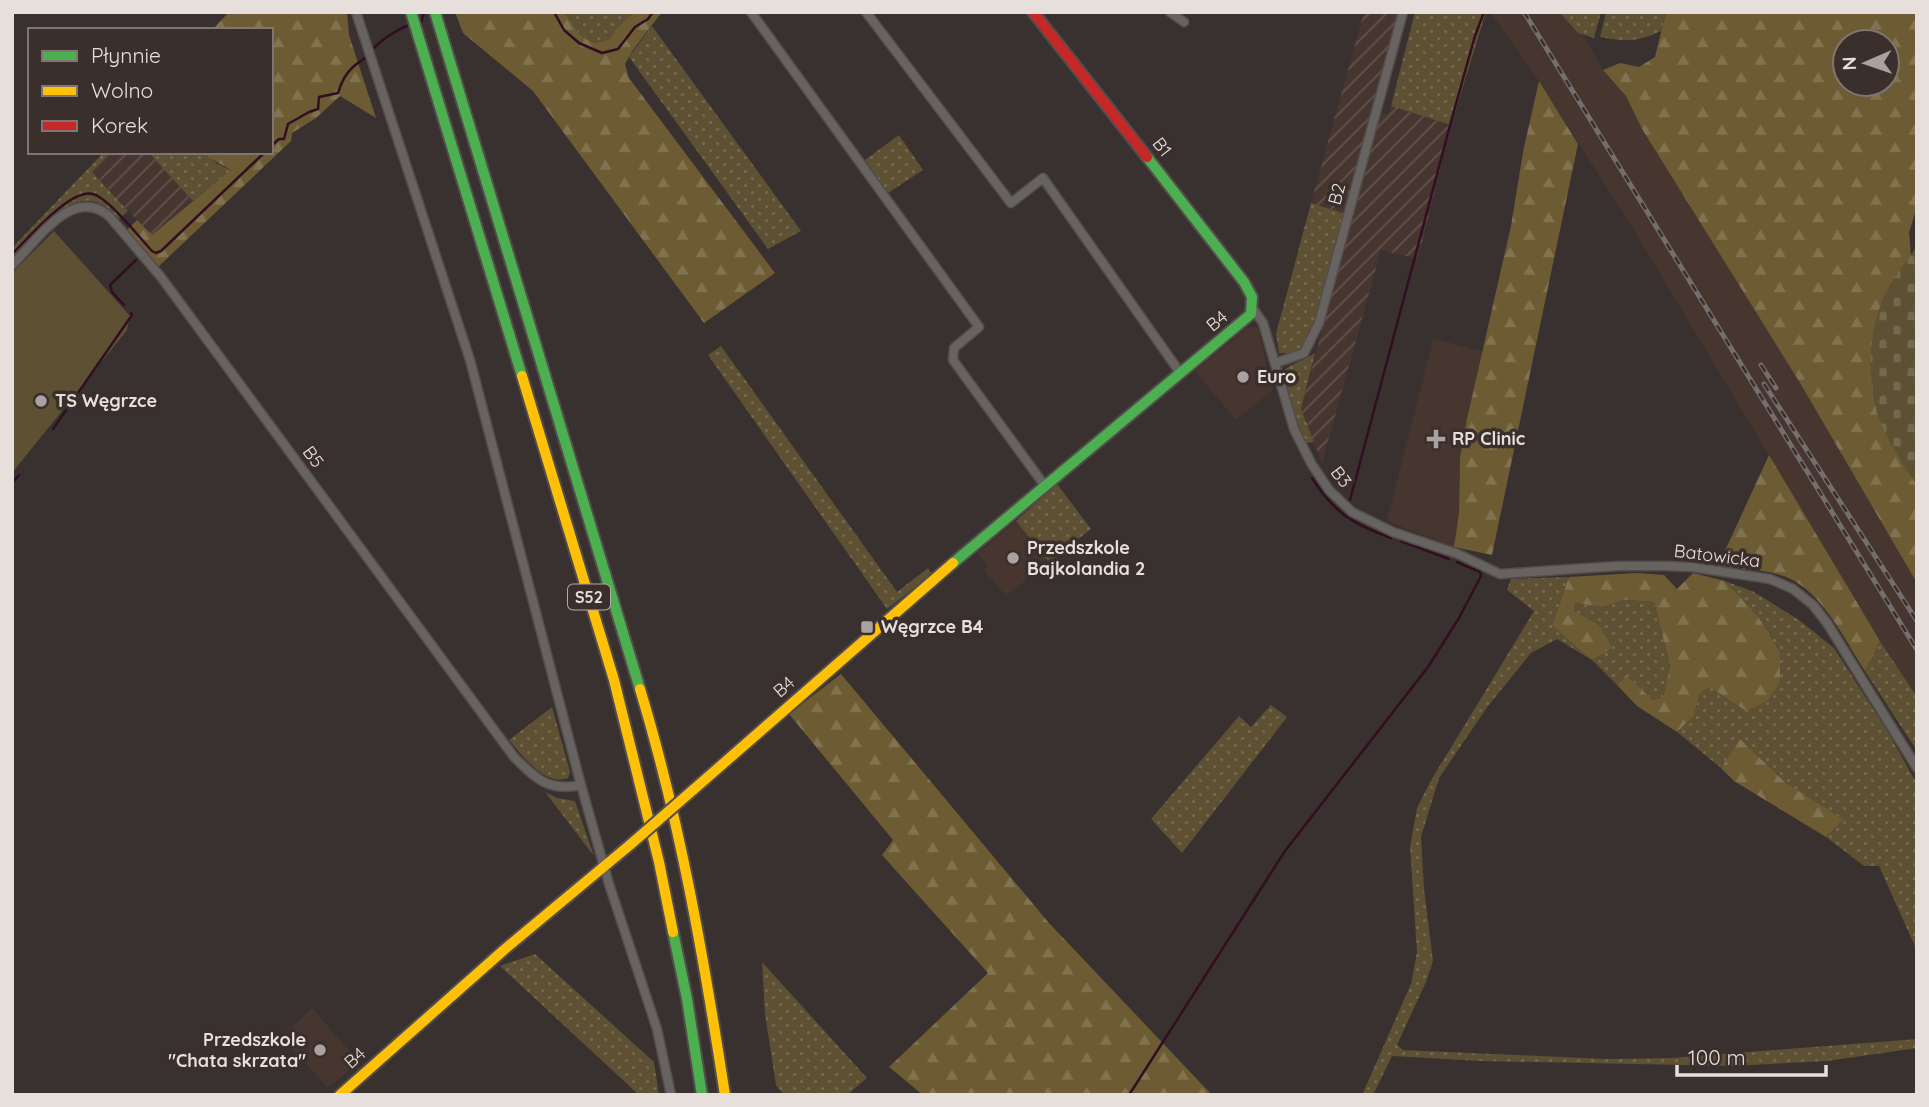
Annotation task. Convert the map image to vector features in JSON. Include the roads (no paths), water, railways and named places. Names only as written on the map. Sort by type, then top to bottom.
[{"type":"main road","name":"S52","points":[[411,12],[581,568],[635,758],[672,921],[702,1095]]},
{"type":"main road","name":"S52","points":[[435,12],[651,725],[688,885],[725,1095]]},
{"type":"main road","name":"B1","points":[[1035,13],[1237,271],[1252,296],[1253,309]]},
{"type":"main road","name":"B4","points":[[340,1095],[865,638],[1246,319],[1253,309]]},
{"type":"street","points":[[356,12],[470,360],[581,785],[657,1029],[671,1095]]},
{"type":"street","points":[[751,12],[979,327],[956,345],[953,360],[1045,486]]},
{"type":"street","points":[[866,12],[1011,203],[1044,178],[1181,374]]},
{"type":"street","points":[[1170,12],[1184,22]]},
{"type":"street","name":"B2","points":[[1276,363],[1304,353],[1319,323],[1403,12]]},
{"type":"street","name":"B5","points":[[12,265],[71,209],[89,206],[98,208],[109,216],[169,288],[514,757],[552,787],[569,788],[581,785]]},
{"type":"street","name":"B3","points":[[1253,309],[1264,323],[1294,429],[1311,463],[1338,501],[1352,512],[1393,532],[1458,554],[1500,574]]},
{"type":"street","name":"Batowicka","points":[[1500,574],[1618,566],[1692,566],[1770,579],[1793,589],[1813,605],[1826,622],[1917,768]]},
{"type":"waterway","points":[[421,23],[424,12]]},
{"type":"waterway","points":[[554,12],[564,30],[579,43],[602,53],[618,49],[635,27],[648,19],[653,12]]},
{"type":"waterway","points":[[1350,500],[1452,118],[1484,12]]},
{"type":"waterway","points":[[372,50],[409,25]]},
{"type":"waterway","points":[[273,144],[279,139],[284,139],[288,124],[318,109],[319,97],[338,93],[348,73],[368,55]]},
{"type":"waterway","points":[[12,254],[61,206],[84,194],[99,197],[115,210],[156,253],[263,154]]},
{"type":"waterway","points":[[124,305],[112,292],[110,285],[136,260]]},
{"type":"waterway","points":[[53,429],[131,313]]},
{"type":"waterway","points":[[12,483],[19,475]]},
{"type":"waterway","points":[[1312,478],[1328,500],[1346,516],[1391,538]]},
{"type":"waterway","points":[[1401,541],[1449,559]]},
{"type":"waterway","points":[[1129,1095],[1285,851],[1428,667],[1459,618],[1481,576],[1480,572],[1457,562]]},
{"type":"railway","points":[[1524,12],[1917,650]]},
{"type":"railway","points":[[1761,365],[1776,388]]},
{"type":"railway","points":[[1764,384],[1917,621]]},
{"type":"place","name":"Euro","points":[[1243,377]]},
{"type":"place","name":"TS Węgrzce","points":[[41,401]]},
{"type":"place","name":"RP Clinic","points":[[1436,439]]},
{"type":"place","name":"Przedszkole Bajkolandia 2","points":[[1013,558]]},
{"type":"place","name":"Węgrzce B4","points":[[867,627]]},
{"type":"place","name":"Przedszkole \"Chata skrzata\"","points":[[320,1050]]}]
